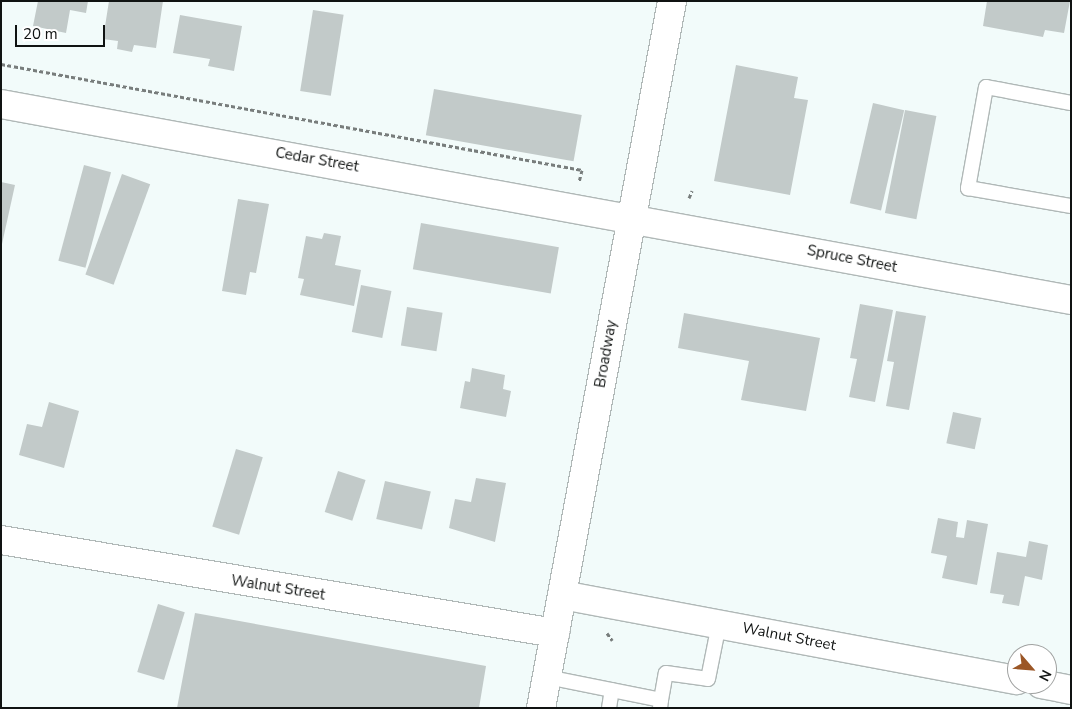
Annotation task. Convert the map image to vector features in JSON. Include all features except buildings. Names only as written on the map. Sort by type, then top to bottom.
[{"type":"street","name":"Broadway","points":[[541,708],[672,1]]},
{"type":"street","name":"Cedar Street","points":[[1,104],[633,218]]},
{"type":"street","name":"Spruce Street","points":[[633,218],[1071,300]]},
{"type":"street","name":"Walnut Street","points":[[1,540],[555,632]]},
{"type":"street","name":"Walnut Street","points":[[562,595],[1007,678]]},
{"type":"street","points":[[1057,687],[1071,690]]},
{"type":"lane","points":[[1071,103],[986,87],[968,188],[1071,206]]},
{"type":"lane","points":[[547,677],[612,690],[660,704],[666,673],[708,679],[719,624]]},
{"type":"lane","points":[[609,708],[612,690]]},
{"type":"path","points":[[1,64],[582,170],[578,185]]},
{"type":"path","points":[[689,198],[692,191]]},
{"type":"path","points":[[606,632],[612,640]]}]
